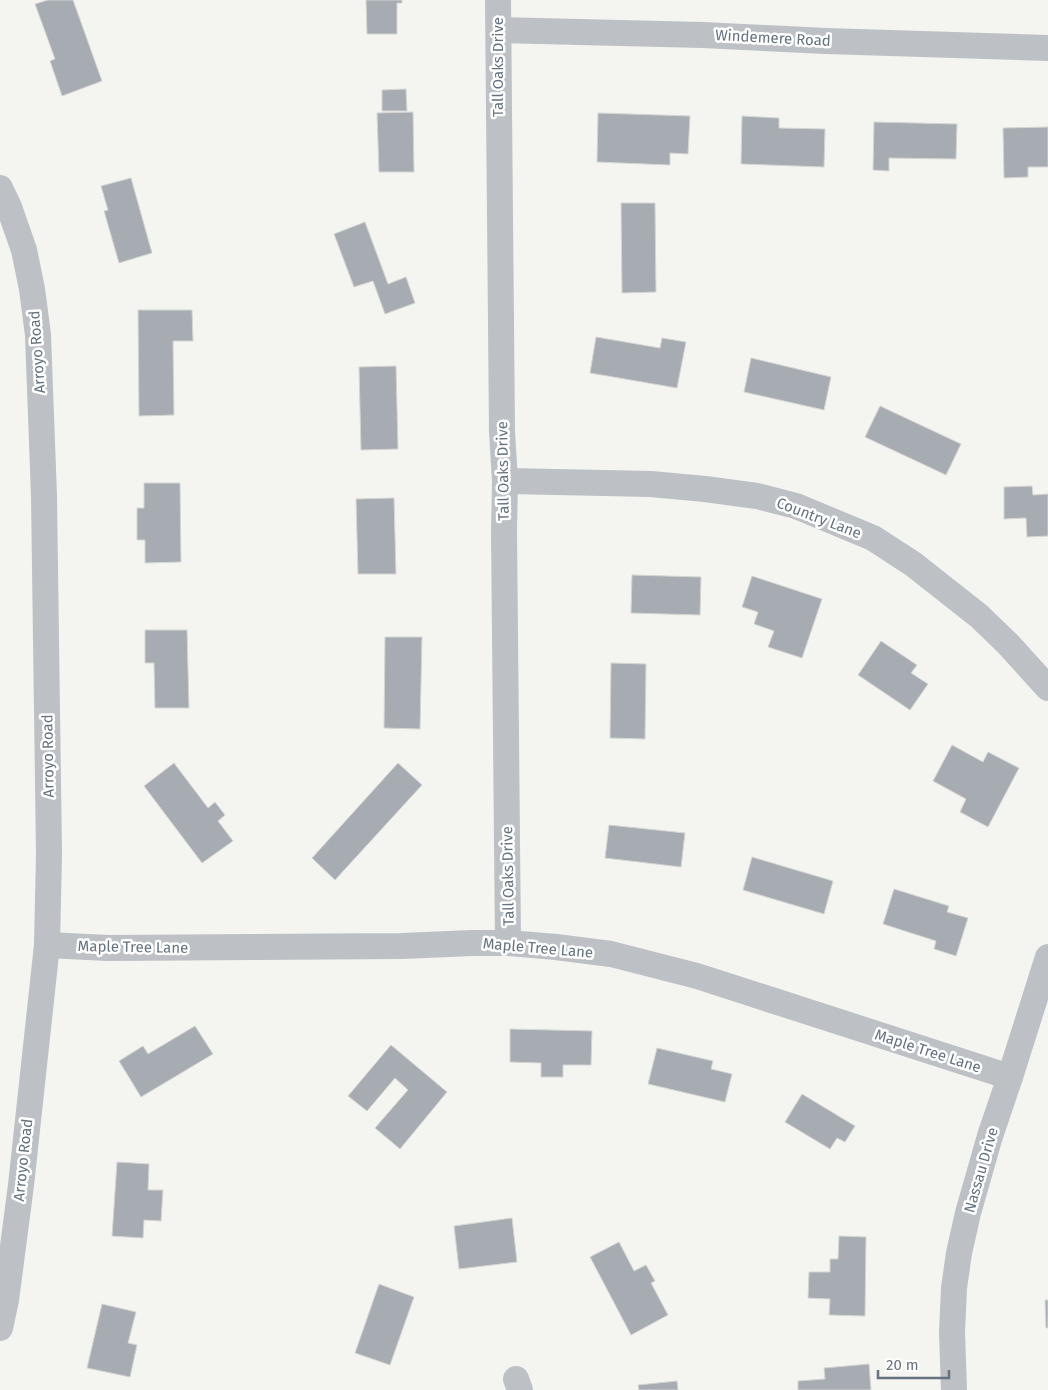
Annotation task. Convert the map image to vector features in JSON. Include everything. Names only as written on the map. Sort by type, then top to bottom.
[{"type":"street","name":"Tall Oaks Drive","points":[[498,0],[502,432],[505,481],[508,943]]},
{"type":"street","name":"Windemere Road","points":[[499,30],[703,35],[1048,48]]},
{"type":"street","name":"Arroyo Road","points":[[0,188],[9,207],[24,250],[32,289],[38,335],[44,486],[49,854],[47,945],[21,1185],[6,1300],[0,1328]]},
{"type":"street","name":"Country Lane","points":[[505,481],[651,484],[757,496],[796,506],[873,538],[913,564],[980,616],[1048,688]]},
{"type":"street","name":"Maple Tree Lane","points":[[47,945],[108,948],[402,946],[472,942],[556,947],[611,954],[697,976],[1010,1077]]},
{"type":"street","name":"Nassau Drive","points":[[954,1390],[952,1332],[954,1288],[959,1253],[968,1213],[990,1136],[1048,956]]},
{"type":"building","points":[[48,0],[73,0],[102,81],[62,96],[50,61],[55,59],[35,4]]},
{"type":"building","points":[[366,0],[402,0],[402,3],[397,3],[397,34],[367,34]]},
{"type":"building","points":[[406,89],[407,111],[382,111],[382,90]]},
{"type":"building","points":[[413,112],[414,172],[379,172],[377,113]]},
{"type":"building","points":[[598,113],[690,116],[688,154],[670,153],[670,165],[597,162]]},
{"type":"building","points":[[742,116],[779,118],[779,128],[825,129],[824,167],[741,164]]},
{"type":"building","points":[[874,122],[957,124],[956,159],[889,158],[889,171],[873,170]]},
{"type":"building","points":[[1048,127],[1048,167],[1028,167],[1028,177],[1004,178],[1003,128]]},
{"type":"building","points":[[131,178],[152,253],[119,263],[104,211],[108,210],[101,186]]},
{"type":"building","points":[[621,203],[655,203],[656,292],[622,293]]},
{"type":"building","points":[[365,222],[388,284],[406,277],[415,303],[385,314],[373,281],[354,287],[334,234]]},
{"type":"building","points":[[138,310],[192,310],[193,341],[173,341],[174,415],[139,416]]},
{"type":"building","points":[[596,337],[660,348],[662,338],[686,342],[677,388],[590,373]]},
{"type":"building","points":[[751,358],[831,377],[824,410],[744,392]]},
{"type":"building","points":[[396,366],[398,449],[361,450],[359,367]]},
{"type":"building","points":[[880,406],[961,444],[946,475],[865,437]]},
{"type":"building","points":[[144,483],[180,483],[181,562],[145,563],[145,540],[137,540],[137,508],[144,508]]},
{"type":"building","points":[[1032,486],[1033,495],[1048,494],[1048,536],[1027,537],[1026,518],[1004,519],[1004,487]]},
{"type":"building","points":[[394,498],[396,574],[358,574],[356,499]]},
{"type":"building","points":[[632,575],[701,577],[700,615],[631,613]]},
{"type":"building","points":[[752,576],[822,599],[802,658],[768,647],[774,631],[754,624],[758,612],[742,607]]},
{"type":"building","points":[[145,630],[187,630],[189,708],[155,708],[154,663],[145,663]]},
{"type":"building","points":[[385,637],[422,637],[420,729],[384,728]]},
{"type":"building","points":[[881,641],[917,665],[911,673],[928,684],[910,710],[858,675]]},
{"type":"building","points":[[611,663],[646,664],[645,739],[610,738]]},
{"type":"building","points":[[952,745],[983,762],[988,752],[1019,768],[988,827],[960,812],[966,799],[933,781]]},
{"type":"building","points":[[174,763],[208,808],[215,802],[225,815],[218,821],[233,841],[202,863],[144,786]]},
{"type":"building","points":[[398,763],[422,785],[335,880],[312,858]]},
{"type":"building","points":[[609,825],[685,833],[681,867],[605,858]]},
{"type":"building","points":[[752,857],[833,881],[824,914],[743,890]]},
{"type":"building","points":[[894,889],[949,906],[947,912],[968,918],[956,956],[934,949],[936,941],[883,924]]},
{"type":"building","points":[[195,1026],[213,1054],[141,1097],[119,1061],[143,1046],[148,1054]]},
{"type":"building","points":[[510,1029],[592,1031],[591,1065],[563,1065],[563,1077],[541,1077],[541,1063],[510,1062]]},
{"type":"building","points":[[391,1045],[447,1092],[400,1149],[375,1128],[408,1090],[395,1078],[367,1111],[348,1096]]},
{"type":"building","points":[[657,1048],[713,1061],[711,1069],[732,1074],[725,1102],[648,1084]]},
{"type":"building","points":[[802,1094],[855,1126],[845,1142],[837,1138],[830,1149],[785,1122]]},
{"type":"building","points":[[117,1162],[149,1164],[148,1190],[163,1190],[161,1221],[144,1220],[143,1238],[112,1236]]},
{"type":"building","points":[[512,1218],[517,1262],[459,1269],[454,1226]]},
{"type":"building","points":[[839,1236],[866,1237],[865,1316],[829,1315],[830,1299],[808,1298],[809,1272],[830,1272],[830,1259],[838,1259]]},
{"type":"building","points":[[619,1242],[634,1271],[646,1265],[655,1281],[651,1283],[668,1315],[631,1335],[590,1257]]},
{"type":"building","points":[[379,1284],[414,1297],[390,1365],[355,1353]]},
{"type":"building","points":[[1045,1300],[1048,1300],[1048,1328],[1046,1328]]},
{"type":"building","points":[[102,1304],[136,1312],[128,1343],[137,1345],[130,1377],[87,1368]]},
{"type":"building","points":[[869,1364],[871,1390],[798,1390],[798,1381],[825,1379],[824,1368]]},
{"type":"building","points":[[677,1381],[678,1390],[639,1390],[638,1385]]}]
